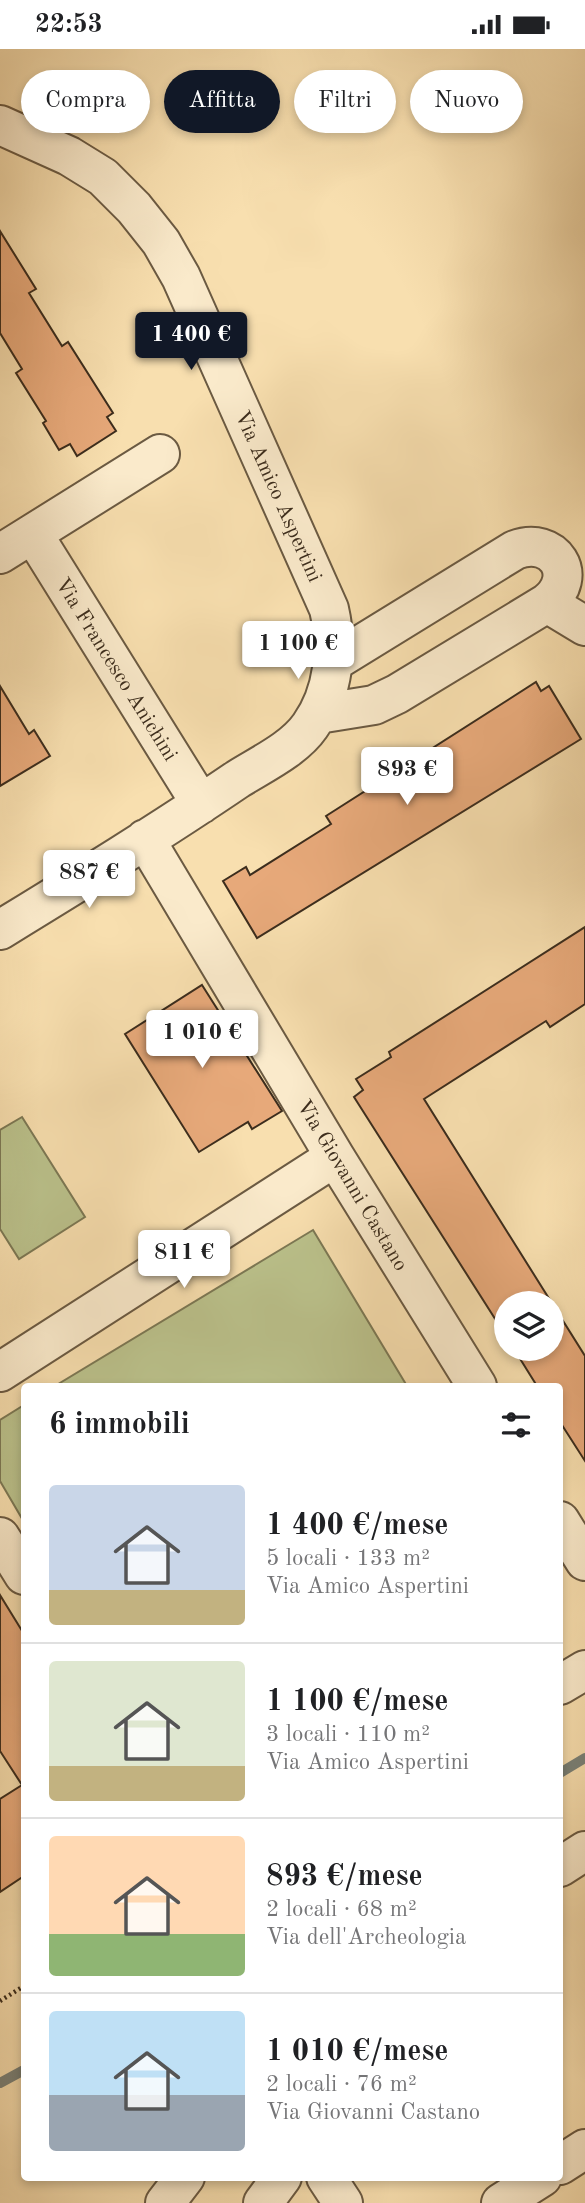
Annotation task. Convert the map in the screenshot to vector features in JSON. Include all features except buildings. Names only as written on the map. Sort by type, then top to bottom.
[{"type":"street","name":"Via Amico Aspertini","points":[[0,125],[59,151],[103,177],[140,215],[172,259],[329,609],[334,637],[333,662],[318,714]]},
{"type":"street","points":[[0,554],[160,454]]},
{"type":"street","name":"Via Francesco Anichini","points":[[33,534],[201,804]]},
{"type":"street","points":[[0,930],[285,749],[308,729],[318,714],[374,705],[397,694],[547,603],[562,584],[563,575],[558,559],[541,547],[524,547],[333,662]]},
{"type":"street","points":[[547,603],[585,626]]},
{"type":"street","name":"Via Giovanni Castano","points":[[145,839],[335,1157],[475,1383]]},
{"type":"street","points":[[0,1372],[335,1157]]},
{"type":"street","points":[[563,1526],[585,1561]]},
{"type":"street","points":[[0,1537],[21,1570]]},
{"type":"street","points":[[563,1683],[585,1670]]},
{"type":"street","points":[[563,1865],[585,1851]]},
{"type":"street","points":[[563,2163],[585,2149]]},
{"type":"street","points":[[165,2203],[182,2181]]},
{"type":"street","points":[[263,2203],[279,2181]]},
{"type":"street","points":[[329,2181],[343,2203]]},
{"type":"path","points":[[0,2001],[21,1988]]},
{"type":"green space","points":[[22,1117],[85,1217],[19,1259],[0,1229],[0,1130]]},
{"type":"green space","points":[[313,1230],[405,1383],[60,1383]]},
{"type":"green space","points":[[21,1407],[21,1517],[0,1481],[0,1420]]},
{"type":"waterway","points":[[563,1771],[585,1758]]},
{"type":"waterway","points":[[0,2083],[21,2072]]}]
